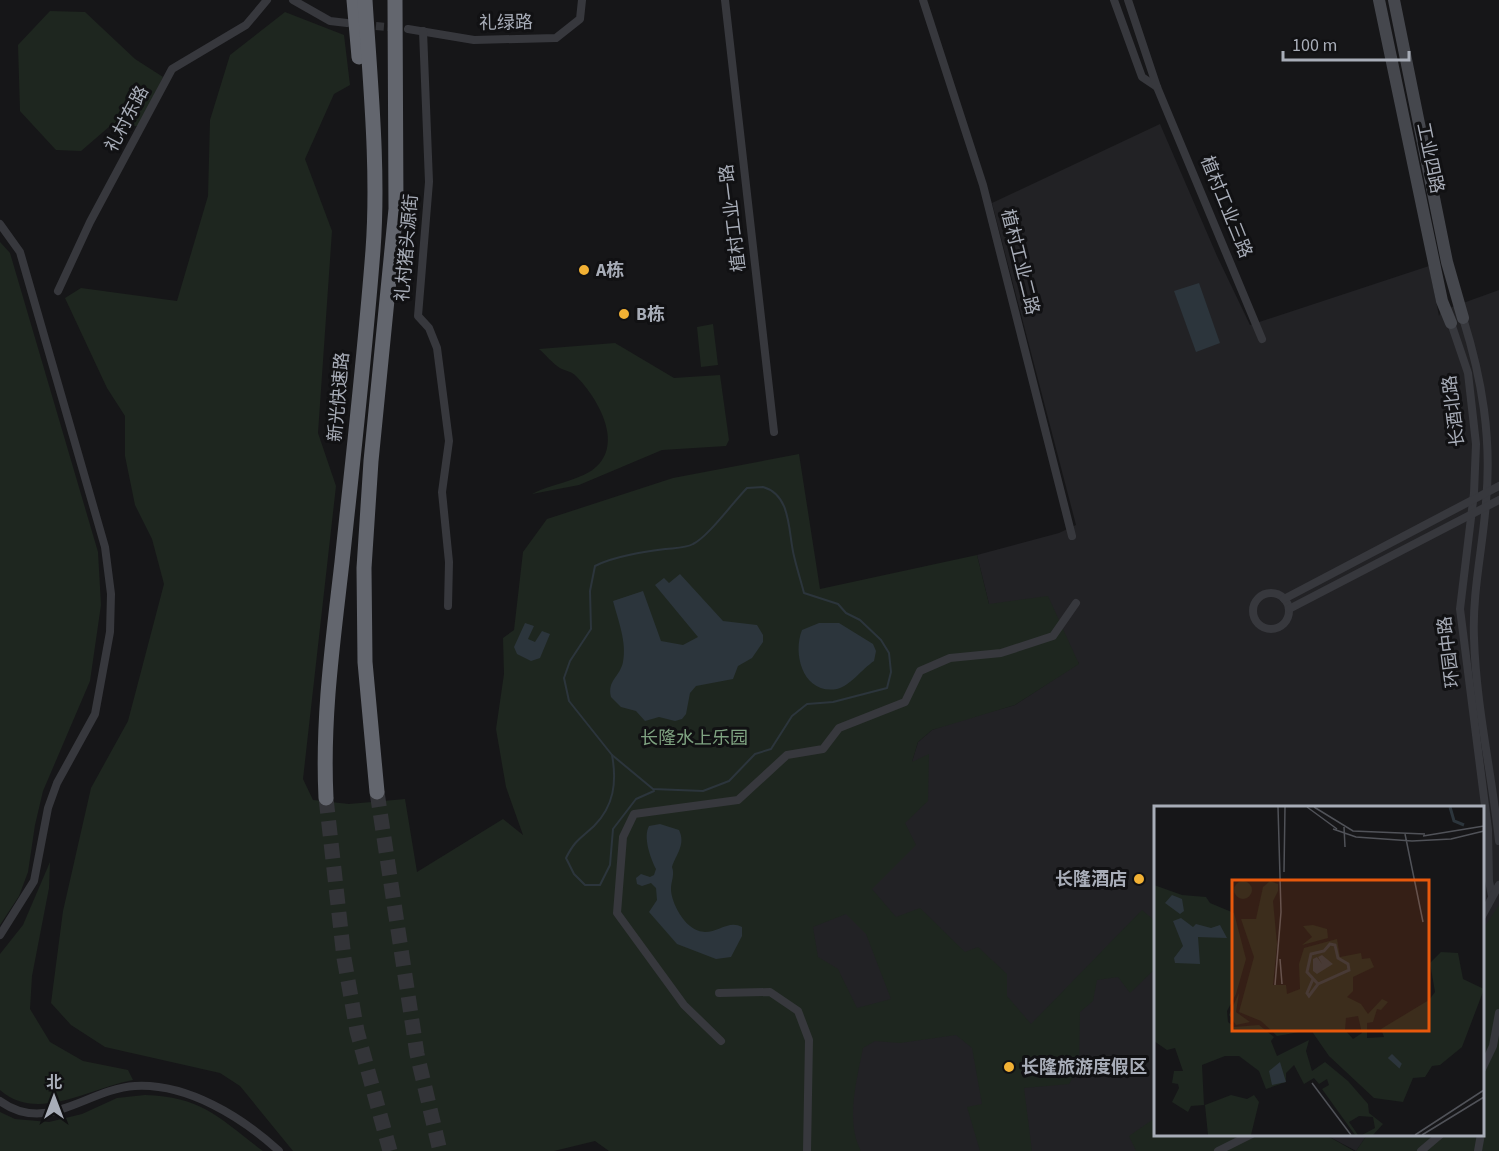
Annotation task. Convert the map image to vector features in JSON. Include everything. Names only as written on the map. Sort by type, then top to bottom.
[{"type":"highway","points":[[354,0],[373,184]]},
{"type":"highway","name":"新光快速路","points":[[326,798],[324,730],[327,679],[354,449],[372,259],[373,184],[365,0]]},
{"type":"highway","points":[[377,792],[365,662],[364,568],[371,460],[396,210],[394,0]]},
{"type":"street","name":"礼村东路","points":[[58,291],[90,222],[172,69],[246,25],[267,0]]},
{"type":"street","points":[[293,0],[330,21],[347,23]]},
{"type":"street","name":"礼绿路","points":[[408,29],[474,40],[556,38],[580,19],[582,0]]},
{"type":"street","name":"植村工业一路","points":[[725,0],[774,432]]},
{"type":"street","name":"植村工业二路","points":[[923,0],[983,185],[1072,536]]},
{"type":"street","name":"植村工业三路","points":[[1114,0],[1142,77],[1157,87]]},
{"type":"street","name":"植村工业三路","points":[[1128,0],[1157,87],[1262,339]]},
{"type":"street","name":"工业四路","points":[[1379,0],[1442,301],[1451,323]]},
{"type":"street","name":"工业四路","points":[[1394,0],[1447,262],[1463,318]]},
{"type":"street","name":"礼村猪头源街","points":[[423,31],[429,182],[418,316],[429,328],[437,348],[449,441],[442,492],[449,562],[448,606]]},
{"type":"street","points":[[0,224],[20,252],[105,547],[111,594],[110,632],[95,714],[57,783],[48,808],[34,881],[0,935]]},
{"type":"street","name":"长酒北路","points":[[1463,318],[1484,399],[1488,437],[1487,492]]},
{"type":"street","name":"长酒北路","points":[[1451,323],[1468,373],[1473,410],[1476,444],[1473,499]]},
{"type":"street","points":[[1284,598],[1499,486]]},
{"type":"street","name":"环园中路","points":[[1487,492],[1475,603],[1474,638],[1499,841]]},
{"type":"street","name":"环园中路","points":[[1473,499],[1460,609],[1488,829],[1489,881],[1492,896]]},
{"type":"street","points":[[1289,609],[1499,501]]},
{"type":"street","points":[[1274,594],[1284,598],[1289,609],[1287,620],[1278,628],[1266,628],[1257,621],[1253,610],[1258,600],[1274,594]]},
{"type":"street","points":[[721,1041],[684,1005],[617,913],[623,837],[634,814],[738,800],[787,755],[823,749],[839,728],[905,702],[920,671],[950,658],[1001,653],[1053,636],[1076,603]]},
{"type":"street","points":[[1484,912],[1499,885]]},
{"type":"street","points":[[719,993],[770,992],[798,1011],[809,1041],[807,1151]]},
{"type":"street","points":[[1484,1065],[1493,1046],[1499,1013]]},
{"type":"street","points":[[0,1101],[22,1112],[51,1114],[103,1092],[135,1086],[162,1088],[197,1097],[265,1138],[279,1151]]},
{"type":"street","points":[[1218,1151],[1248,1136]]},
{"type":"street","points":[[1421,1151],[1439,1136]]},
{"type":"street","points":[[1478,1151],[1481,1136]]},
{"type":"shaded area","points":[[1160,124],[1217,256],[1250,325],[1429,266],[1439,316],[1441,311],[1499,290],[1499,930],[1484,949],[1484,806],[1154,806],[1154,1136],[1169,1136],[1270,1151],[822,1151],[803,921],[911,765],[918,742],[932,730],[1015,705],[1079,663],[989,604],[977,555],[1059,533],[1076,525],[992,203]]},
{"type":"shaded area","points":[[1199,283],[1220,343],[1196,352],[1174,291]]},
{"type":"shaded area","points":[[680,574],[723,621],[757,625],[763,635],[763,642],[752,658],[738,666],[733,679],[696,686],[690,693],[686,714],[682,719],[675,721],[659,717],[645,721],[636,711],[621,707],[611,697],[612,682],[621,667],[624,654],[613,601],[643,591],[661,641],[683,645],[698,637],[655,585],[664,578],[669,583]]},
{"type":"shaded area","points":[[525,623],[534,626],[528,639],[535,642],[542,631],[550,634],[540,658],[531,661],[517,654],[514,647]]},
{"type":"shaded area","points":[[819,623],[839,623],[873,644],[876,651],[874,661],[847,684],[837,689],[816,686],[803,671],[800,661],[799,640],[802,630]]},
{"type":"shaded area","points":[[660,824],[679,830],[681,835],[681,845],[672,867],[671,894],[677,909],[683,919],[698,931],[711,931],[730,925],[742,927],[742,936],[731,957],[716,959],[677,944],[649,912],[657,900],[656,888],[651,883],[642,886],[637,884],[636,878],[641,874],[650,877],[654,875],[656,869],[647,841],[647,831],[649,826]]},
{"type":"shaded area","points":[[1328,1136],[1366,1136],[1356,1151]]},
{"type":"green space","points":[[50,11],[85,12],[135,59],[163,77],[139,126],[110,126],[81,151],[56,150],[20,111],[18,45]]},
{"type":"green space","name":"长隆水上乐园","points":[[285,12],[344,35],[350,85],[334,94],[305,159],[332,231],[318,433],[336,486],[303,779],[313,800],[349,804],[405,799],[417,872],[503,819],[523,835],[506,787],[496,729],[504,674],[503,638],[514,630],[523,552],[547,519],[673,478],[799,454],[820,589],[977,555],[989,604],[1048,596],[1079,664],[1015,705],[932,730],[918,742],[912,762],[929,754],[928,801],[905,823],[916,845],[872,889],[896,917],[920,908],[965,952],[978,947],[1007,974],[1007,996],[1031,1024],[1142,910],[1154,920],[1154,970],[1130,993],[1118,977],[1097,980],[1093,1001],[1080,1012],[1079,1066],[1069,1084],[1024,1088],[1032,1151],[980,1151],[967,1107],[982,1104],[972,1048],[956,1035],[900,1043],[875,1041],[863,1048],[853,1114],[856,1140],[861,1151],[609,1151],[595,1141],[554,1151],[293,1151],[240,1086],[220,1073],[105,1047],[71,1025],[51,1003],[63,911],[91,788],[128,721],[164,584],[152,539],[135,505],[125,456],[125,416],[107,388],[65,298],[81,288],[177,301],[208,196],[210,120],[230,55]],"holes":[[[846,914],[866,934],[891,999],[857,1008],[838,969],[818,957],[813,927]]]},
{"type":"green space","points":[[0,242],[10,253],[98,552],[101,605],[90,681],[43,791],[28,872],[19,896],[0,925]]},
{"type":"green space","points":[[713,324],[718,365],[701,367],[697,327]]},
{"type":"green space","points":[[615,343],[674,378],[720,375],[729,440],[726,446],[662,450],[579,485],[532,494],[591,471],[602,461],[607,449],[608,436],[600,409],[584,385],[574,374],[557,366],[539,349]]},
{"type":"green space","points":[[50,862],[49,888],[32,976],[30,1009],[50,1042],[83,1061],[128,1070],[133,1080],[64,1100],[30,1103],[15,1099],[0,1090],[0,954],[23,925]]},
{"type":"green space","points":[[1499,905],[1499,1151],[1356,1151],[1366,1136],[1484,1136],[1484,928]]},
{"type":"green space","points":[[145,1095],[182,1100],[209,1111],[263,1151],[0,1151],[0,1112],[15,1119],[49,1122],[82,1114],[117,1098]]},
{"type":"green space","points":[[1154,1119],[1154,1136],[1328,1136],[1354,1151],[1136,1151],[1129,1136]]},
{"type":"waterway","points":[[763,487],[772,491],[784,506],[804,593],[838,604],[846,613],[860,620],[881,640],[889,653],[891,672],[887,688],[833,702],[807,704],[792,716],[771,749],[755,754],[729,781],[703,791],[653,789],[612,755],[569,701],[564,678],[570,661],[591,629],[590,591],[595,566],[629,555],[693,544],[713,527],[747,488],[763,487]]},
{"type":"waterway","points":[[612,755],[614,784],[610,802],[601,818],[575,843],[566,858],[574,874],[585,885],[600,885],[610,865],[613,829],[636,799],[654,791]]},
{"type":"tunnel","points":[[364,25],[399,28]]},
{"type":"tunnel","points":[[377,792],[417,1054],[440,1151]]},
{"type":"tunnel","points":[[326,798],[344,958],[357,1031],[390,1151]]},
{"type":"place","name":"A栋","points":[[584,270]]},
{"type":"place","name":"B栋","points":[[624,314]]},
{"type":"place","name":"长隆酒店","points":[[1139,879]]},
{"type":"place","name":"长隆旅游度假区","points":[[1009,1067]]}]
